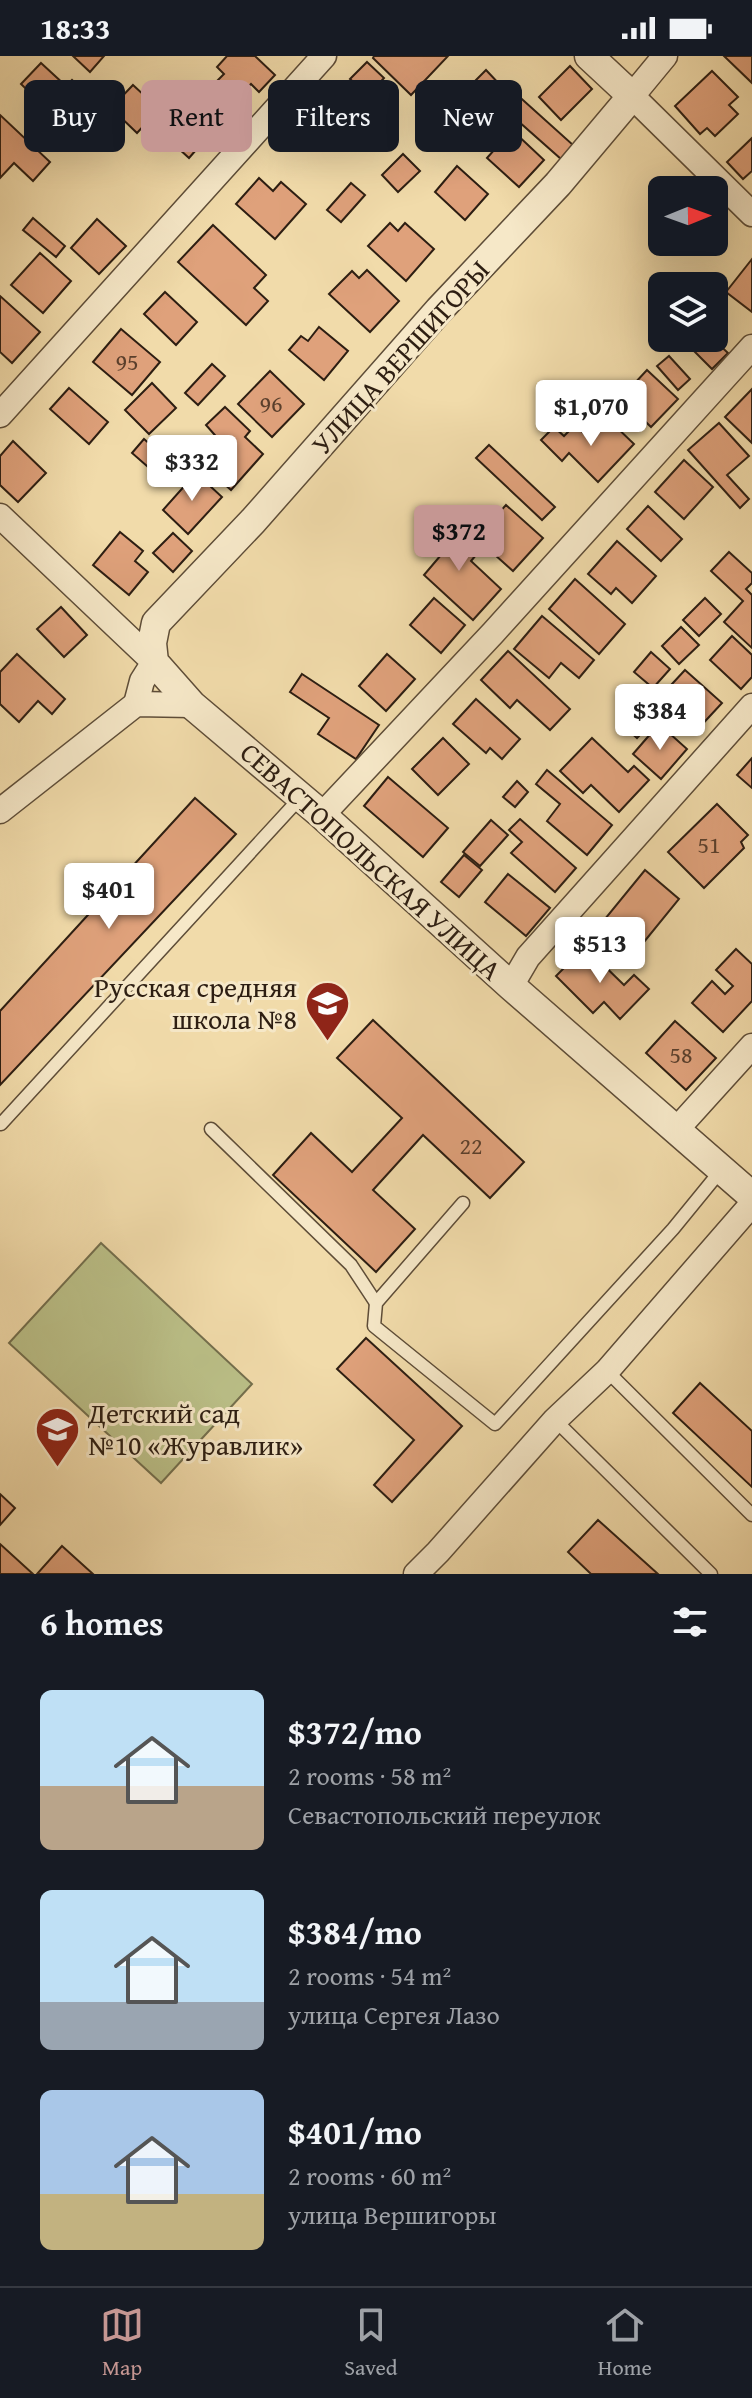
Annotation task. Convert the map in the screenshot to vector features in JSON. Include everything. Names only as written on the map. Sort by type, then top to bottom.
[{"type":"street","points":[[0,415],[324,56]]},
{"type":"street","points":[[589,56],[752,214]]},
{"type":"street","name":"УЛИЦА ВЕРШИГОРЫ","points":[[154,662],[152,643],[156,623],[253,521],[439,310],[558,184],[665,56]]},
{"type":"street","points":[[322,815],[493,633],[752,347]]},
{"type":"street","name":"СЕВАСТОПОЛЬСКАЯ УЛИЦА","points":[[0,516],[154,662],[192,705],[322,815],[511,986],[752,1196]]},
{"type":"street","points":[[0,811],[136,704],[142,681],[154,662]]},
{"type":"street","points":[[136,704],[192,705]]},
{"type":"street","points":[[511,986],[528,957],[752,706]]},
{"type":"street","points":[[677,1129],[752,1046]]},
{"type":"street","points":[[416,1574],[555,1420],[607,1371],[752,1204]]},
{"type":"lane","points":[[1,1124],[301,797]]},
{"type":"lane","points":[[211,1129],[351,1265],[376,1303]]},
{"type":"lane","points":[[463,1203],[376,1303],[374,1326],[495,1424],[673,1229],[722,1169]]},
{"type":"lane","points":[[607,1371],[752,1515]]},
{"type":"lane","points":[[555,1420],[711,1574]]},
{"type":"green space","points":[[101,1243],[252,1384],[161,1483],[9,1343]]},
{"type":"building","points":[[73,56],[104,56],[90,72]]},
{"type":"building","points":[[227,56],[255,56],[275,75],[259,92],[252,85],[252,80],[218,80],[224,74],[217,67]]},
{"type":"building","points":[[448,56],[425,80],[415,80],[415,91],[411,95],[373,58]]},
{"type":"building","points":[[724,56],[752,56],[752,83]]},
{"type":"building","points":[[367,62],[384,78],[382,80],[350,79]]},
{"type":"building","points":[[41,63],[59,80],[25,80]]},
{"type":"building","points":[[570,66],[592,89],[561,120],[539,97]]},
{"type":"building","points":[[486,70],[495,80],[476,80]]},
{"type":"building","points":[[712,71],[738,97],[729,105],[738,114],[715,136],[707,128],[700,134],[675,106]]},
{"type":"building","points":[[133,85],[141,92],[141,129],[137,133],[125,121],[125,93]]},
{"type":"building","points":[[522,99],[573,145],[561,159],[522,125]]},
{"type":"building","points":[[0,115],[24,138],[24,152],[39,152],[50,162],[33,181],[14,163],[0,178]]},
{"type":"building","points":[[752,138],[752,171],[743,179],[727,162]]},
{"type":"building","points":[[522,139],[544,160],[519,187],[487,158],[492,152],[522,152]]},
{"type":"building","points":[[403,154],[420,171],[398,192],[382,175]]},
{"type":"building","points":[[457,166],[488,194],[465,220],[435,192]]},
{"type":"building","points":[[259,178],[273,191],[281,182],[306,204],[275,239],[236,204]]},
{"type":"building","points":[[351,183],[365,195],[341,222],[327,210]]},
{"type":"building","points":[[33,218],[65,246],[56,257],[23,230]]},
{"type":"building","points":[[97,219],[126,246],[99,274],[71,248]]},
{"type":"building","points":[[390,223],[398,231],[405,223],[434,249],[406,281],[368,246]]},
{"type":"building","points":[[213,225],[266,275],[254,288],[268,301],[246,325],[178,262]]},
{"type":"building","points":[[40,253],[71,281],[43,313],[11,285]]},
{"type":"building","points":[[752,259],[752,312],[728,294]]},
{"type":"building","points":[[367,270],[399,301],[370,332],[329,294],[352,271],[359,278]]},
{"type":"building","points":[[165,292],[197,322],[176,345],[144,314]]},
{"type":"building","points":[[0,296],[40,332],[12,363],[0,352]]},
{"type":"building","points":[[319,327],[348,351],[324,380],[289,350],[301,336],[308,341]]},
{"type":"building","points":[[121,329],[160,362],[132,395],[93,362]]},
{"type":"building","points":[[695,352],[728,353],[712,369]]},
{"type":"building","points":[[669,356],[690,379],[678,390],[657,366]]},
{"type":"building","points":[[212,364],[225,376],[198,405],[185,393]]},
{"type":"building","points":[[647,370],[678,399],[651,427],[621,398]]},
{"type":"building","points":[[270,371],[304,404],[272,437],[238,404]]},
{"type":"building","points":[[152,383],[176,408],[149,434],[125,410]]},
{"type":"building","points":[[69,388],[108,422],[89,444],[50,409]]},
{"type":"building","points":[[752,389],[752,443],[725,417]]},
{"type":"building","points":[[225,407],[250,431],[245,437],[263,454],[231,490],[201,463],[221,442],[206,425]]},
{"type":"building","points":[[608,419],[634,444],[598,482],[569,453],[562,461],[541,440],[554,427],[564,436],[575,425],[589,438]]},
{"type":"building","points":[[719,423],[749,456],[727,475],[749,499],[740,508],[688,450]]},
{"type":"building","points":[[144,439],[175,466],[163,480],[132,453]]},
{"type":"building","points":[[13,441],[46,473],[18,502],[0,485],[0,456]]},
{"type":"building","points":[[489,445],[555,507],[542,520],[476,458]]},
{"type":"building","points":[[684,460],[713,487],[684,519],[655,492]]},
{"type":"building","points":[[196,473],[222,497],[188,534],[163,510]]},
{"type":"building","points":[[506,505],[543,538],[513,571],[476,538]]},
{"type":"building","points":[[648,506],[682,539],[661,561],[627,529]]},
{"type":"building","points":[[438,520],[476,555],[471,561],[501,589],[473,620],[424,575],[441,555],[423,538]]},
{"type":"building","points":[[120,532],[143,551],[135,561],[148,572],[129,595],[93,565]]},
{"type":"building","points":[[173,533],[192,551],[173,572],[153,553]]},
{"type":"building","points":[[617,541],[656,576],[632,603],[616,588],[611,594],[588,574]]},
{"type":"building","points":[[729,552],[752,573],[752,583],[746,589],[752,595],[752,648],[724,622],[743,601],[711,571]]},
{"type":"building","points":[[575,579],[625,624],[599,654],[549,609]]},
{"type":"building","points":[[434,598],[465,625],[441,653],[410,625]]},
{"type":"building","points":[[705,598],[721,614],[699,636],[683,620]]},
{"type":"building","points":[[61,607],[87,635],[64,657],[37,629]]},
{"type":"building","points":[[542,616],[594,660],[579,678],[561,663],[549,678],[514,649]]},
{"type":"building","points":[[681,627],[699,645],[679,664],[662,646]]},
{"type":"building","points":[[732,636],[752,655],[752,677],[741,689],[710,660]]},
{"type":"building","points":[[508,651],[570,709],[550,730],[517,700],[510,708],[481,680]]},
{"type":"building","points":[[651,652],[670,669],[653,688],[634,672]]},
{"type":"building","points":[[17,654],[65,699],[52,714],[38,701],[19,722],[0,704],[0,672]]},
{"type":"building","points":[[387,654],[415,679],[386,711],[359,686]]},
{"type":"building","points":[[685,670],[722,703],[696,731],[659,698]]},
{"type":"building","points":[[302,674],[379,725],[356,759],[318,734],[329,718],[290,692]]},
{"type":"building","points":[[476,699],[520,739],[502,759],[490,748],[486,753],[453,724]]},
{"type":"building","points":[[644,709],[655,719],[637,738],[626,728]]},
{"type":"building","points":[[659,724],[687,749],[661,779],[633,754]]},
{"type":"building","points":[[443,738],[469,764],[438,795],[412,769]]},
{"type":"building","points":[[592,738],[628,772],[634,766],[649,780],[619,812],[591,785],[583,793],[560,771]]},
{"type":"building","points":[[752,758],[752,788],[737,775]]},
{"type":"building","points":[[547,770],[612,825],[587,855],[547,821],[560,804],[536,784]]},
{"type":"building","points":[[388,777],[448,828],[423,857],[364,806]]},
{"type":"building","points":[[517,781],[528,792],[515,807],[503,797]]},
{"type":"building","points":[[195,798],[236,834],[0,1085],[0,1011]]},
{"type":"building","points":[[717,804],[748,835],[741,842],[744,848],[704,888],[668,852]]},
{"type":"building","points":[[520,819],[576,868],[555,892],[511,853],[522,842],[509,830]]},
{"type":"building","points":[[491,820],[508,835],[480,866],[463,852]]},
{"type":"building","points":[[464,855],[482,870],[459,897],[441,882]]},
{"type":"building","points":[[645,870],[679,899],[635,953],[600,925]]},
{"type":"building","points":[[508,874],[550,908],[526,936],[485,902]]},
{"type":"building","points":[[585,947],[624,985],[634,975],[649,989],[620,1019],[604,1002],[593,1013],[556,976]]},
{"type":"building","points":[[736,949],[752,964],[752,1001],[723,1032],[692,1003],[712,981],[725,994],[733,986],[716,970]]},
{"type":"building","points":[[373,1020],[524,1162],[490,1198],[423,1135],[373,1190],[415,1229],[376,1272],[273,1175],[311,1133],[352,1172],[402,1118],[337,1058]]},
{"type":"building","points":[[675,1021],[716,1058],[686,1090],[646,1053]]},
{"type":"building","points":[[366,1338],[462,1426],[392,1502],[374,1485],[414,1440],[337,1369]]},
{"type":"building","points":[[700,1383],[752,1431],[752,1487],[673,1413]]},
{"type":"building","points":[[0,1494],[15,1508],[0,1525]]},
{"type":"building","points":[[598,1520],[658,1574],[591,1574],[568,1552]]},
{"type":"building","points":[[0,1544],[33,1574],[0,1574]]},
{"type":"building","points":[[62,1546],[93,1574],[37,1574]]},
{"type":"place","name":"Русская средняя школа №8","points":[[328,1042]]},
{"type":"place","name":"Детский сад №10 «Журавлик»","points":[[57,1468]]}]
